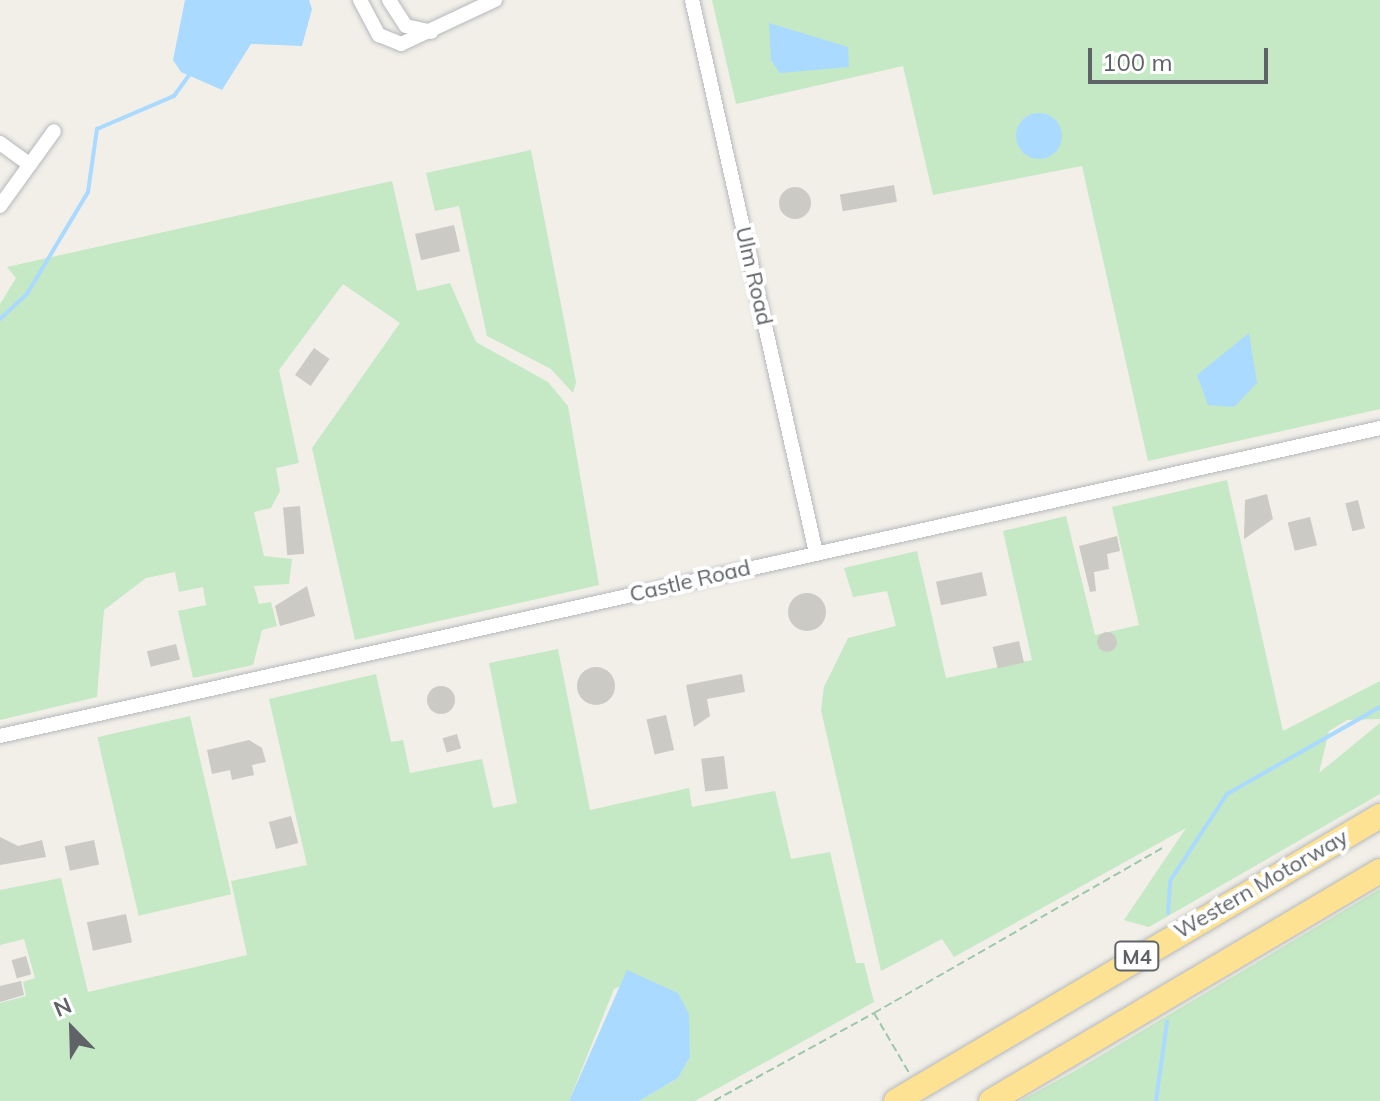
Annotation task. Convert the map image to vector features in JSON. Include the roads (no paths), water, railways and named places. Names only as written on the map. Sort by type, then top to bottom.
[{"type":"highway","name":"Western Motorway","points":[[896,1101],[1380,816]]},
{"type":"highway","name":"M4","points":[[991,1101],[1380,871]]},
{"type":"street","points":[[360,0],[370,25],[391,42],[416,42],[495,0]]},
{"type":"street","points":[[389,0],[406,26],[431,32]]},
{"type":"street","name":"Ulm Road","points":[[692,0],[816,553]]},
{"type":"street","points":[[0,206],[54,131]]},
{"type":"street","points":[[0,143],[30,165]]},
{"type":"street","name":"Castle Road","points":[[0,736],[1380,428]]},
{"type":"water","points":[[185,0],[309,0],[312,9],[302,46],[251,44],[222,90],[181,72],[173,60]]},
{"type":"water","points":[[769,23],[848,47],[849,67],[780,73],[771,60]]},
{"type":"water","points":[[1039,113],[1055,120],[1062,136],[1055,152],[1039,159],[1023,152],[1016,136],[1023,120]]},
{"type":"water","points":[[1249,333],[1257,383],[1234,407],[1208,405],[1197,375]]},
{"type":"water","points":[[627,970],[678,993],[689,1014],[690,1057],[678,1078],[639,1101],[569,1101]]},
{"type":"waterway","points":[[0,319],[27,294],[88,192],[97,129],[174,96],[191,73]]},
{"type":"waterway","points":[[1168,913],[1170,881],[1227,794],[1380,707]]},
{"type":"waterway","points":[[1156,1101],[1167,1022]]}]
